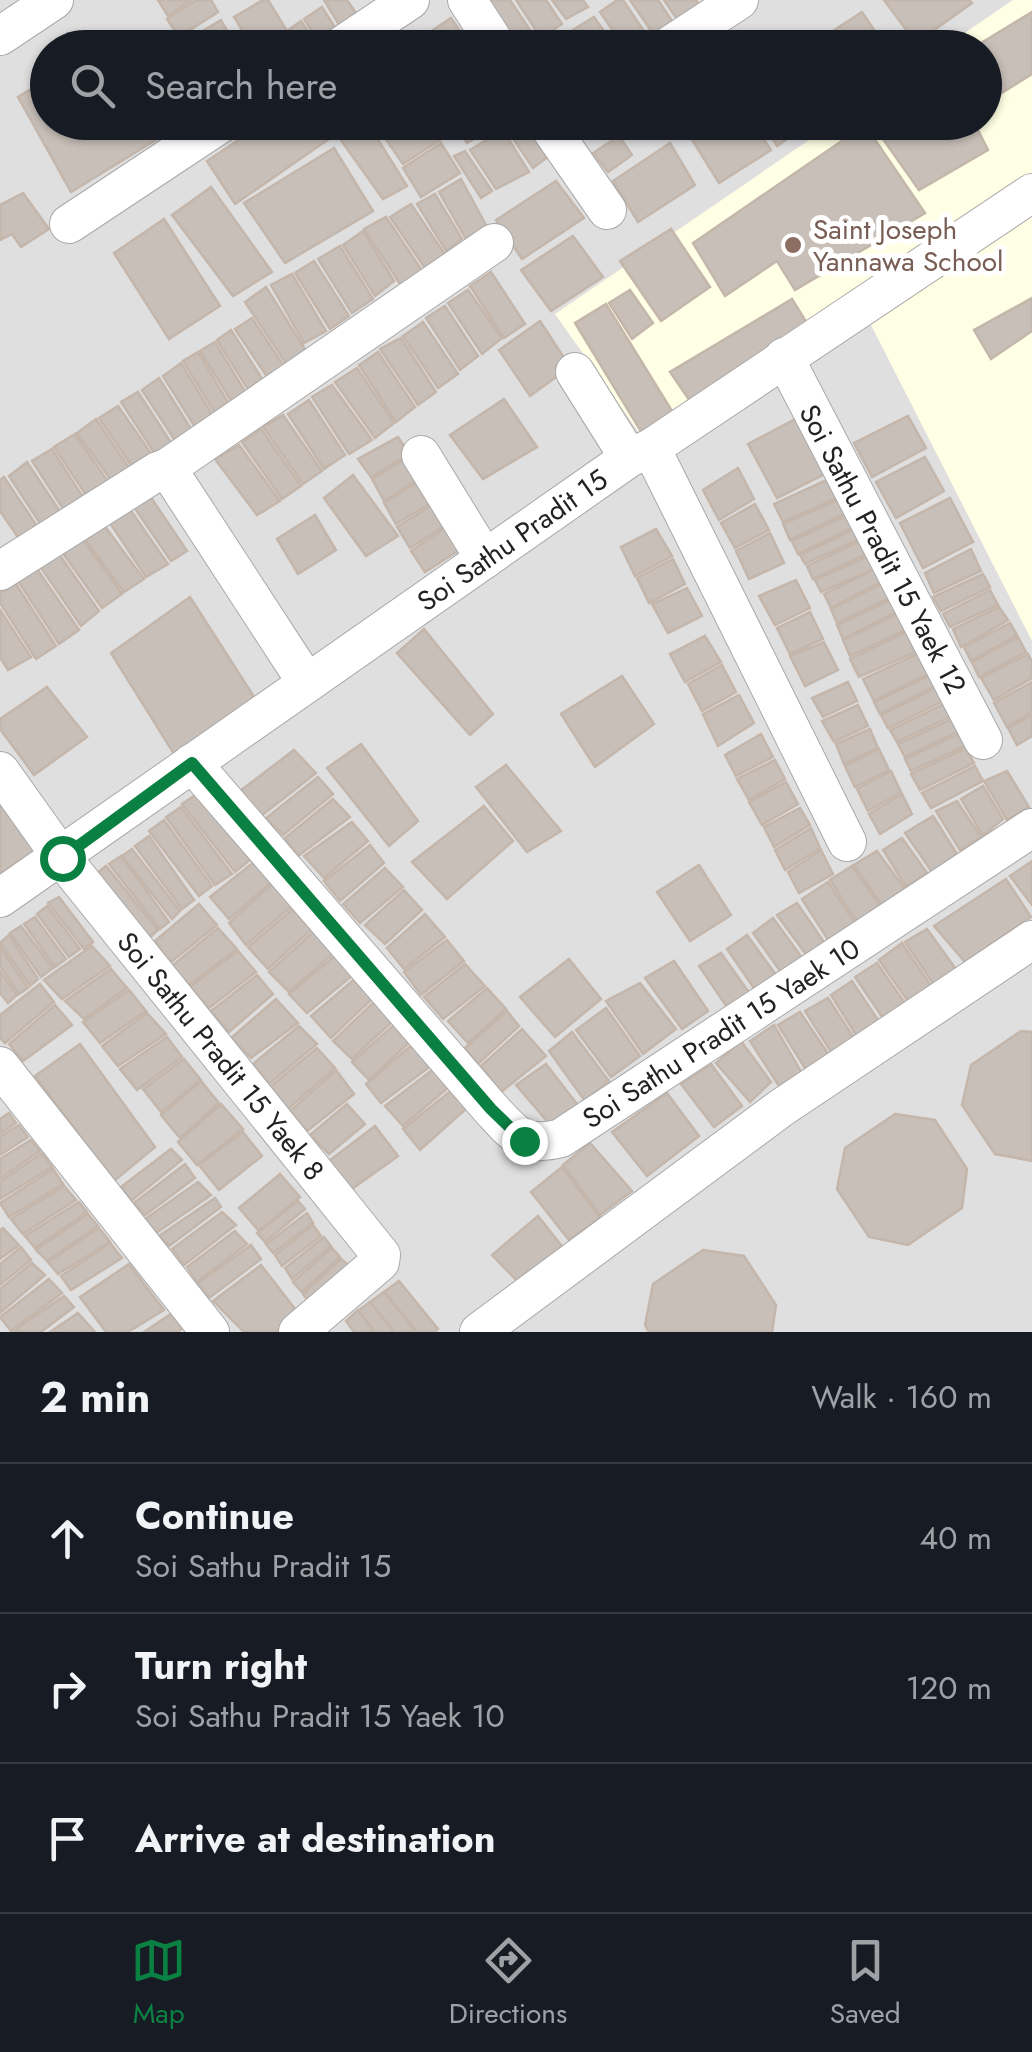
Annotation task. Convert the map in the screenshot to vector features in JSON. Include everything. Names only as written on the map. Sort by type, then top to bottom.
[{"type":"street","points":[[0,36],[54,0]]},
{"type":"street","points":[[365,30],[410,0]]},
{"type":"street","points":[[467,0],[486,30]]},
{"type":"street","points":[[693,30],[739,0]]},
{"type":"street","points":[[69,224],[196,140]]},
{"type":"street","points":[[561,140],[607,210]]},
{"type":"street","name":"Soi Sathu Pradit 15","points":[[0,898],[640,453],[1032,193]]},
{"type":"street","points":[[0,571],[168,468],[494,242]]},
{"type":"street","name":"Soi Sathu Pradit 15 Yaek 12","points":[[784,357],[983,740]]},
{"type":"street","points":[[575,372],[640,453],[847,842]]},
{"type":"street","points":[[421,455],[485,559]]},
{"type":"street","points":[[168,468],[307,683]]},
{"type":"street","name":"Soi Sathu Pradit 15 Yaek 10","points":[[192,763],[514,1134],[524,1141],[542,1143],[562,1138],[1032,828]]},
{"type":"street","name":"Soi Sathu Pradit 15 Yaek 8","points":[[0,771],[62,858],[381,1255],[380,1262],[298,1332]]},
{"type":"street","points":[[479,1332],[780,1108],[1032,940]]},
{"type":"street","points":[[0,1066],[210,1332]]},
{"type":"shaded area","points":[[0,0],[1032,0],[1032,1332],[0,1332]]},
{"type":"shaded area","name":"Saint Joseph Yannawa School","points":[[1013,0],[1032,0],[1032,177],[645,441],[555,314],[809,140],[1002,140],[1002,30],[969,30]]},
{"type":"shaded area","points":[[1032,216],[1032,641],[870,323]]},
{"type":"building","points":[[158,0],[191,0],[168,16]]},
{"type":"building","points":[[196,0],[211,0],[218,12],[190,30],[174,30],[167,19]]},
{"type":"building","points":[[268,0],[286,30],[242,30],[234,17]]},
{"type":"building","points":[[324,0],[347,0],[358,16],[341,28]]},
{"type":"building","points":[[480,0],[510,0],[530,30],[499,30]]},
{"type":"building","points":[[516,0],[546,0],[562,24],[553,30],[536,30]]},
{"type":"building","points":[[552,0],[583,0],[588,7],[566,19]]},
{"type":"building","points":[[623,0],[643,30],[612,30],[600,12]]},
{"type":"building","points":[[630,0],[658,0],[676,27],[650,30]]},
{"type":"building","points":[[664,0],[696,0],[702,9],[681,25]]},
{"type":"building","points":[[884,0],[972,3],[934,30],[906,30]]},
{"type":"building","points":[[322,7],[336,29],[311,30],[304,19]]},
{"type":"building","points":[[862,12],[874,30],[834,30]]},
{"type":"building","points":[[1032,12],[1032,74],[1002,93],[1002,30]]},
{"type":"building","points":[[594,17],[603,30],[573,30]]},
{"type":"building","points":[[451,18],[459,30],[433,30]]},
{"type":"building","points":[[221,20],[227,30],[204,30]]},
{"type":"building","points":[[301,21],[307,30],[288,30]]},
{"type":"building","points":[[30,90],[30,119],[18,97]]},
{"type":"building","points":[[42,140],[155,140],[71,192]]},
{"type":"building","points":[[239,140],[328,140],[235,204],[207,161]]},
{"type":"building","points":[[341,140],[378,140],[407,186],[383,199]]},
{"type":"building","points":[[386,140],[440,140],[403,164]]},
{"type":"building","points":[[486,140],[509,140],[529,172],[496,189],[470,150]]},
{"type":"building","points":[[514,140],[539,140],[549,156],[533,168]]},
{"type":"building","points":[[613,140],[622,140],[632,155],[608,172],[593,153]]},
{"type":"building","points":[[692,140],[765,140],[771,150],[719,183]]},
{"type":"building","points":[[843,140],[875,140],[925,213],[795,290],[777,261],[725,296],[693,243]]},
{"type":"building","points":[[884,140],[983,140],[988,150],[919,190]]},
{"type":"building","points":[[441,143],[460,173],[421,197],[403,168]]},
{"type":"building","points":[[670,143],[695,185],[638,222],[613,181]]},
{"type":"building","points":[[334,148],[373,211],[285,263],[244,203]]},
{"type":"building","points":[[465,151],[492,191],[481,198],[454,156]]},
{"type":"building","points":[[461,179],[486,225],[466,239],[439,192]]},
{"type":"building","points":[[556,181],[584,218],[522,259],[496,220]]},
{"type":"building","points":[[211,187],[272,272],[233,296],[172,215]]},
{"type":"building","points":[[23,193],[49,229],[21,247],[12,234],[0,240],[0,205]]},
{"type":"building","points":[[435,194],[462,239],[446,251],[417,204]]},
{"type":"building","points":[[411,204],[448,259],[429,274],[390,217]]},
{"type":"building","points":[[386,217],[427,278],[406,293],[364,229]]},
{"type":"building","points":[[164,219],[220,306],[169,339],[114,253]]},
{"type":"building","points":[[671,229],[710,287],[661,321],[620,261]]},
{"type":"building","points":[[363,231],[394,281],[375,296],[343,245]]},
{"type":"building","points":[[573,236],[603,277],[551,311],[521,270]]},
{"type":"building","points":[[340,246],[373,299],[352,313],[318,259]]},
{"type":"building","points":[[314,261],[349,316],[330,329],[295,273]]},
{"type":"building","points":[[491,272],[525,324],[504,338],[470,286]]},
{"type":"building","points":[[292,274],[326,331],[304,343],[271,285]]},
{"type":"building","points":[[266,287],[308,354],[289,368],[245,302]]},
{"type":"building","points":[[468,290],[502,338],[482,354],[448,303]]},
{"type":"building","points":[[630,290],[653,323],[632,339],[609,303]]},
{"type":"building","points":[[1032,298],[1032,331],[991,359],[974,330]]},
{"type":"building","points":[[792,299],[810,328],[694,407],[670,372]]},
{"type":"building","points":[[606,304],[677,419],[651,448],[575,323]]},
{"type":"building","points":[[445,306],[478,356],[460,370],[426,318]]},
{"type":"building","points":[[252,318],[286,369],[270,381],[235,329]]},
{"type":"building","points":[[540,321],[570,367],[530,396],[499,350]]},
{"type":"building","points":[[423,322],[458,374],[438,388],[403,336]]},
{"type":"building","points":[[231,330],[266,385],[252,396],[217,340]]},
{"type":"building","points":[[401,338],[436,392],[418,405],[380,349]]},
{"type":"building","points":[[215,342],[249,398],[235,407],[200,351]]},
{"type":"building","points":[[198,352],[232,409],[218,418],[183,361]]},
{"type":"building","points":[[378,352],[415,407],[396,422],[359,365]]},
{"type":"building","points":[[181,363],[215,419],[198,432],[163,376]]},
{"type":"building","points":[[357,368],[394,423],[375,438],[335,382]]},
{"type":"building","points":[[159,378],[195,435],[178,445],[142,390]]},
{"type":"building","points":[[332,385],[372,440],[349,454],[312,397]]},
{"type":"building","points":[[138,392],[174,447],[157,457],[121,402]]},
{"type":"building","points":[[504,399],[537,447],[483,479],[450,435]]},
{"type":"building","points":[[309,400],[345,455],[324,469],[288,414]]},
{"type":"building","points":[[118,406],[155,459],[135,471],[99,418]]},
{"type":"building","points":[[283,415],[322,471],[303,484],[263,427]]},
{"type":"building","points":[[803,415],[833,470],[777,498],[748,444]]},
{"type":"building","points":[[908,416],[926,448],[872,477],[854,443]]},
{"type":"building","points":[[96,419],[132,472],[114,484],[77,433]]},
{"type":"building","points":[[261,429],[301,486],[282,499],[242,442]]},
{"type":"building","points":[[75,434],[111,486],[90,501],[54,447]]},
{"type":"building","points":[[398,437],[409,454],[371,477],[358,459]]},
{"type":"building","points":[[239,445],[280,501],[257,515],[215,459]]},
{"type":"building","points":[[52,449],[88,505],[69,518],[32,461]]},
{"type":"building","points":[[410,456],[422,477],[384,501],[372,479]]},
{"type":"building","points":[[925,457],[944,491],[896,518],[876,482]]},
{"type":"building","points":[[27,462],[65,519],[45,531],[9,476]]},
{"type":"building","points":[[738,468],[754,499],[719,520],[703,490]]},
{"type":"building","points":[[353,475],[398,536],[366,556],[324,498]]},
{"type":"building","points":[[4,477],[41,532],[24,546],[0,511],[0,480]]},
{"type":"building","points":[[424,478],[436,500],[396,524],[384,503]]},
{"type":"building","points":[[831,478],[839,497],[783,522],[774,504]]},
{"type":"building","points":[[150,496],[187,551],[171,561],[134,507]]},
{"type":"building","points":[[950,498],[973,542],[923,568],[900,523]]},
{"type":"building","points":[[840,499],[846,513],[790,540],[783,524]]},
{"type":"building","points":[[437,502],[449,523],[410,548],[397,527]]},
{"type":"building","points":[[755,504],[769,530],[735,548],[721,523]]},
{"type":"building","points":[[129,508],[168,564],[146,577],[108,520]]},
{"type":"building","points":[[315,515],[336,550],[298,574],[277,539]]},
{"type":"building","points":[[847,515],[854,527],[798,554],[792,541]]},
{"type":"building","points":[[103,524],[144,579],[124,592],[83,537]]},
{"type":"building","points":[[448,526],[463,548],[425,572],[411,551]]},
{"type":"building","points":[[656,529],[672,556],[635,576],[621,547]]},
{"type":"building","points":[[854,529],[860,539],[805,564],[800,555]]},
{"type":"building","points":[[770,533],[784,563],[749,579],[736,551]]},
{"type":"building","points":[[82,538],[122,594],[102,608],[62,552]]},
{"type":"building","points":[[860,541],[867,554],[813,579],[807,566]]},
{"type":"building","points":[[971,549],[981,571],[934,593],[925,573]]},
{"type":"building","points":[[59,554],[99,611],[81,626],[40,566]]},
{"type":"building","points":[[868,556],[875,569],[821,592],[815,580]]},
{"type":"building","points":[[673,559],[685,584],[649,603],[637,578]]},
{"type":"building","points":[[37,569],[79,630],[59,644],[18,581]]},
{"type":"building","points":[[875,569],[881,582],[831,608],[824,594]]},
{"type":"building","points":[[983,574],[990,587],[941,611],[933,597]]},
{"type":"building","points":[[796,580],[810,608],[775,625],[759,596]]},
{"type":"building","points":[[16,584],[56,646],[36,659],[0,603],[0,593]]},
{"type":"building","points":[[882,584],[890,598],[837,623],[831,609]]},
{"type":"building","points":[[687,588],[702,616],[668,633],[652,604]]},
{"type":"building","points":[[990,590],[998,605],[950,627],[943,614]]},
{"type":"building","points":[[190,597],[258,703],[179,762],[111,653]]},
{"type":"building","points":[[890,600],[896,612],[843,639],[837,625]]},
{"type":"building","points":[[999,607],[1008,620],[961,647],[953,629]]},
{"type":"building","points":[[0,610],[31,657],[8,670],[0,657]]},
{"type":"building","points":[[810,612],[823,639],[790,654],[777,628]]},
{"type":"building","points":[[897,614],[906,630],[850,656],[843,640]]},
{"type":"building","points":[[1010,623],[1017,635],[971,661],[964,647]]},
{"type":"building","points":[[424,629],[493,714],[470,735],[397,653]]},
{"type":"building","points":[[906,632],[916,652],[859,677],[850,659]]},
{"type":"building","points":[[705,636],[721,662],[685,682],[670,654]]},
{"type":"building","points":[[1018,637],[1026,652],[979,677],[972,662]]},
{"type":"building","points":[[824,642],[838,670],[805,686],[790,656]]},
{"type":"building","points":[[917,654],[928,674],[874,701],[863,679]]},
{"type":"building","points":[[1028,654],[1032,678],[994,700],[981,678]]},
{"type":"building","points":[[722,665],[736,692],[702,711],[688,684]]},
{"type":"building","points":[[622,676],[654,724],[595,767],[561,714]]},
{"type":"building","points":[[928,676],[935,686],[880,714],[874,702]]},
{"type":"building","points":[[848,682],[857,701],[823,717],[812,698]]},
{"type":"building","points":[[1032,682],[1032,712],[1007,727],[994,703]]},
{"type":"building","points":[[47,687],[87,737],[34,775],[0,729],[0,719]]},
{"type":"building","points":[[938,687],[943,701],[888,728],[881,715]]},
{"type":"building","points":[[739,695],[754,723],[718,746],[703,714]]},
{"type":"building","points":[[944,704],[950,717],[897,742],[890,730]]},
{"type":"building","points":[[858,705],[868,726],[834,742],[822,721]]},
{"type":"building","points":[[1032,715],[1032,736],[1017,745],[1008,728]]},
{"type":"building","points":[[952,719],[958,732],[905,757],[898,744]]},
{"type":"building","points":[[870,729],[878,748],[844,764],[836,744]]},
{"type":"building","points":[[761,734],[773,757],[736,776],[725,755]]},
{"type":"building","points":[[958,734],[965,746],[911,771],[905,759]]},
{"type":"building","points":[[361,744],[418,821],[389,846],[327,768]]},
{"type":"building","points":[[966,748],[974,763],[920,790],[911,774]]},
{"type":"building","points":[[879,749],[889,770],[855,787],[845,766]]},
{"type":"building","points":[[294,750],[316,773],[261,816],[240,791]]},
{"type":"building","points":[[775,760],[785,779],[749,800],[737,779]]},
{"type":"building","points":[[506,765],[561,831],[527,852],[476,787]]},
{"type":"building","points":[[975,766],[983,781],[931,808],[922,793]]},
{"type":"building","points":[[891,771],[901,792],[868,811],[857,789]]},
{"type":"building","points":[[1007,771],[1029,807],[1007,820],[984,781]]},
{"type":"building","points":[[318,777],[333,794],[283,835],[266,818]]},
{"type":"building","points":[[786,782],[798,804],[762,825],[749,802]]},
{"type":"building","points":[[983,786],[1003,819],[983,836],[961,799]]},
{"type":"building","points":[[200,792],[251,859],[235,872],[182,804]]},
{"type":"building","points":[[902,794],[912,814],[880,834],[869,814]]},
{"type":"building","points":[[0,799],[39,847],[0,874]]},
{"type":"building","points":[[333,799],[350,817],[298,856],[285,838]]},
{"type":"building","points":[[957,801],[981,837],[960,850],[936,811]]},
{"type":"building","points":[[484,806],[513,841],[447,899],[412,862]]},
{"type":"building","points":[[181,807],[232,874],[215,885],[166,817]]},
{"type":"building","points":[[800,808],[810,825],[774,847],[764,827]]},
{"type":"building","points":[[933,816],[957,854],[932,872],[905,833]]},
{"type":"building","points":[[164,820],[212,886],[199,896],[149,831]]},
{"type":"building","points":[[352,822],[368,841],[324,878],[304,856]]},
{"type":"building","points":[[811,828],[820,848],[785,870],[775,850]]},
{"type":"building","points":[[149,836],[194,900],[182,909],[135,846]]},
{"type":"building","points":[[902,838],[927,873],[906,887],[883,850]]},
{"type":"building","points":[[370,845],[384,863],[340,901],[324,881]]},
{"type":"building","points":[[132,849],[180,911],[172,919],[122,856]]},
{"type":"building","points":[[821,850],[833,874],[799,893],[788,872]]},
{"type":"building","points":[[877,851],[908,893],[885,910],[854,865]]},
{"type":"building","points":[[121,856],[169,922],[160,929],[109,864]]},
{"type":"building","points":[[1032,861],[1032,905],[1010,876]]},
{"type":"building","points":[[254,862],[273,881],[229,919],[210,897]]},
{"type":"building","points":[[699,865],[731,915],[690,941],[657,892]]},
{"type":"building","points":[[106,866],[158,930],[144,943],[93,876]]},
{"type":"building","points":[[852,866],[884,911],[860,927],[830,880]]},
{"type":"building","points":[[385,868],[403,887],[360,923],[343,904]]},
{"type":"building","points":[[1006,879],[1031,917],[965,962],[934,926]]},
{"type":"building","points":[[828,882],[858,928],[832,946],[802,899]]},
{"type":"building","points":[[273,883],[292,906],[246,945],[229,923]]},
{"type":"building","points":[[404,890],[422,910],[385,944],[365,925]]},
{"type":"building","points":[[59,897],[93,942],[84,949],[48,903]]},
{"type":"building","points":[[797,903],[826,945],[808,957],[777,915]]},
{"type":"building","points":[[199,904],[217,925],[170,963],[155,941]]},
{"type":"building","points":[[47,906],[80,949],[69,957],[37,914]]},
{"type":"building","points":[[293,909],[311,930],[268,969],[248,947]]},
{"type":"building","points":[[425,914],[445,937],[404,969],[387,948]]},
{"type":"building","points":[[35,917],[66,959],[55,967],[24,924]]},
{"type":"building","points":[[773,918],[803,959],[783,975],[753,933]]},
{"type":"building","points":[[21,926],[53,968],[41,977],[10,933]]},
{"type":"building","points":[[218,928],[237,949],[189,985],[172,966]]},
{"type":"building","points":[[927,929],[958,972],[936,988],[905,942]]},
{"type":"building","points":[[313,932],[333,954],[289,992],[269,972]]},
{"type":"building","points":[[9,935],[38,979],[30,986],[0,943]]},
{"type":"building","points":[[747,935],[779,979],[758,994],[727,949]]},
{"type":"building","points":[[447,940],[464,961],[421,995],[404,972]]},
{"type":"building","points":[[902,943],[933,989],[910,1004],[879,960]]},
{"type":"building","points":[[92,946],[110,966],[62,999],[44,980]]},
{"type":"building","points":[[0,947],[28,988],[19,994],[0,966]]},
{"type":"building","points":[[238,951],[256,972],[209,1008],[190,987]]},
{"type":"building","points":[[721,953],[750,994],[729,1010],[699,966]]},
{"type":"building","points":[[335,956],[353,975],[307,1013],[289,994]]},
{"type":"building","points":[[569,959],[601,999],[555,1037],[520,997]]},
{"type":"building","points":[[674,961],[708,1011],[682,1029],[645,978]]},
{"type":"building","points":[[877,963],[907,1006],[885,1021],[855,977]]},
{"type":"building","points":[[465,964],[485,986],[443,1019],[424,997]]},
{"type":"building","points":[[111,969],[127,988],[84,1019],[65,1001]]},
{"type":"building","points":[[0,971],[17,995],[8,1003],[0,993]]},
{"type":"building","points":[[257,975],[273,994],[229,1032],[211,1011]]},
{"type":"building","points":[[356,978],[375,996],[331,1038],[311,1016]]},
{"type":"building","points":[[852,981],[882,1026],[859,1040],[831,995]]},
{"type":"building","points":[[640,983],[676,1029],[643,1054],[606,1001]]},
{"type":"building","points":[[40,984],[54,1002],[5,1043],[0,1038],[0,1015]]},
{"type":"building","points":[[487,988],[506,1009],[468,1043],[448,1021]]},
{"type":"building","points":[[129,990],[146,1011],[100,1043],[83,1022]]},
{"type":"building","points":[[828,998],[856,1041],[833,1055],[805,1011]]},
{"type":"building","points":[[276,999],[298,1023],[251,1058],[231,1038]]},
{"type":"building","points":[[377,999],[395,1019],[352,1059],[333,1041]]},
{"type":"building","points":[[55,1005],[72,1025],[23,1061],[9,1044]]},
{"type":"building","points":[[606,1008],[640,1056],[611,1077],[576,1030]]},
{"type":"building","points":[[507,1011],[519,1026],[478,1064],[465,1048]]},
{"type":"building","points":[[800,1012],[831,1058],[808,1073],[778,1025]]},
{"type":"building","points":[[147,1013],[166,1034],[118,1066],[102,1046]]},
{"type":"building","points":[[396,1023],[412,1040],[369,1080],[352,1062]]},
{"type":"building","points":[[774,1025],[803,1075],[781,1089],[750,1041]]},
{"type":"building","points":[[299,1026],[317,1044],[269,1084],[253,1064]]},
{"type":"building","points":[[522,1029],[546,1056],[501,1092],[481,1066]]},
{"type":"building","points":[[1021,1031],[1032,1032],[1032,1161],[995,1154],[962,1105],[971,1065]]},
{"type":"building","points":[[572,1032],[609,1081],[585,1101],[549,1051]]},
{"type":"building","points":[[167,1037],[182,1057],[137,1090],[120,1069]]},
{"type":"building","points":[[741,1041],[771,1082],[750,1102],[716,1063]]},
{"type":"building","points":[[414,1043],[432,1065],[381,1103],[366,1084]]},
{"type":"building","points":[[80,1044],[155,1147],[114,1181],[35,1076]]},
{"type":"building","points":[[317,1048],[335,1068],[288,1109],[270,1087]]},
{"type":"building","points":[[184,1059],[201,1080],[161,1112],[143,1089]]},
{"type":"building","points":[[546,1064],[580,1108],[553,1128],[516,1085]]},
{"type":"building","points":[[711,1064],[742,1106],[714,1127],[681,1084]]},
{"type":"building","points":[[435,1068],[450,1086],[403,1126],[385,1106]]},
{"type":"building","points":[[336,1070],[354,1094],[307,1131],[290,1111]]},
{"type":"building","points":[[201,1081],[219,1103],[180,1138],[161,1115]]},
{"type":"building","points":[[453,1089],[468,1107],[420,1150],[403,1129]]},
{"type":"building","points":[[667,1093],[699,1136],[647,1176],[612,1132]]},
{"type":"building","points":[[221,1104],[243,1129],[197,1165],[178,1142]]},
{"type":"building","points":[[347,1104],[365,1124],[329,1154],[310,1135]]},
{"type":"building","points":[[9,1113],[16,1123],[0,1134],[0,1119]]},
{"type":"building","points":[[895,1114],[935,1120],[967,1169],[962,1208],[908,1245],[869,1237],[837,1189],[845,1148]]},
{"type":"building","points":[[19,1125],[28,1137],[0,1155],[0,1137]]},
{"type":"building","points":[[375,1126],[398,1156],[352,1189],[329,1161]]},
{"type":"building","points":[[243,1132],[262,1156],[219,1190],[199,1165]]},
{"type":"building","points":[[31,1140],[40,1151],[0,1179],[0,1159]]},
{"type":"building","points":[[590,1143],[632,1191],[600,1215],[563,1165]]},
{"type":"building","points":[[171,1149],[182,1160],[131,1201],[121,1187]]},
{"type":"building","points":[[42,1153],[52,1167],[0,1199],[0,1182]]},
{"type":"building","points":[[185,1164],[195,1178],[145,1215],[134,1203]]},
{"type":"building","points":[[562,1167],[600,1218],[569,1240],[531,1192]]},
{"type":"building","points":[[53,1169],[63,1184],[9,1217],[0,1203]]},
{"type":"building","points":[[280,1174],[300,1197],[259,1231],[239,1208]]},
{"type":"building","points":[[198,1182],[211,1195],[156,1233],[145,1219]]},
{"type":"building","points":[[64,1186],[76,1200],[23,1234],[11,1219]]},
{"type":"building","points":[[215,1198],[221,1207],[169,1246],[159,1236]]},
{"type":"building","points":[[298,1201],[305,1209],[265,1242],[257,1233]]},
{"type":"building","points":[[79,1202],[87,1212],[35,1248],[25,1236]]},
{"type":"building","points":[[222,1212],[236,1225],[184,1265],[172,1249]]},
{"type":"building","points":[[307,1213],[313,1223],[273,1253],[266,1244]]},
{"type":"building","points":[[88,1214],[98,1226],[47,1261],[36,1250]]},
{"type":"building","points":[[538,1216],[562,1246],[520,1284],[492,1255]]},
{"type":"building","points":[[313,1225],[321,1236],[282,1266],[275,1255]]},
{"type":"building","points":[[3,1228],[19,1245],[0,1259],[0,1230]]},
{"type":"building","points":[[99,1228],[110,1242],[58,1274],[48,1262]]},
{"type":"building","points":[[235,1231],[247,1244],[197,1282],[187,1267]]},
{"type":"building","points":[[324,1237],[331,1246],[292,1279],[285,1268]]},
{"type":"building","points":[[110,1243],[122,1258],[71,1290],[61,1276]]},
{"type":"building","points":[[251,1245],[261,1259],[209,1298],[198,1283]]},
{"type":"building","points":[[21,1247],[31,1260],[0,1285],[0,1264]]},
{"type":"building","points":[[332,1248],[340,1257],[302,1292],[293,1282]]},
{"type":"building","points":[[703,1250],[744,1256],[776,1305],[772,1332],[649,1332],[645,1325],[653,1284]]},
{"type":"building","points":[[341,1259],[352,1268],[311,1305],[303,1294]]},
{"type":"building","points":[[32,1263],[45,1275],[0,1313],[0,1289]]},
{"type":"building","points":[[129,1264],[164,1310],[128,1332],[106,1332],[80,1297]]},
{"type":"building","points":[[261,1265],[299,1314],[275,1332],[244,1332],[213,1301]]},
{"type":"building","points":[[49,1279],[62,1293],[11,1331],[0,1317]]},
{"type":"building","points":[[399,1281],[438,1329],[435,1332],[417,1332],[384,1292]]},
{"type":"building","points":[[384,1292],[416,1332],[394,1332],[370,1302]]},
{"type":"building","points":[[64,1296],[74,1307],[41,1332],[13,1331]]},
{"type":"building","points":[[370,1302],[394,1332],[375,1332],[358,1311]]},
{"type":"building","points":[[358,1310],[374,1332],[354,1332],[346,1321]]},
{"type":"building","points":[[78,1313],[95,1332],[50,1332]]},
{"type":"building","points":[[171,1314],[183,1328],[177,1332],[144,1332]]},
{"type":"place","name":"Saint Joseph Yannawa School","points":[[793,245]]},
{"type":"route","points":[[62,858],[192,763],[491,1109],[524,1141]]}]
